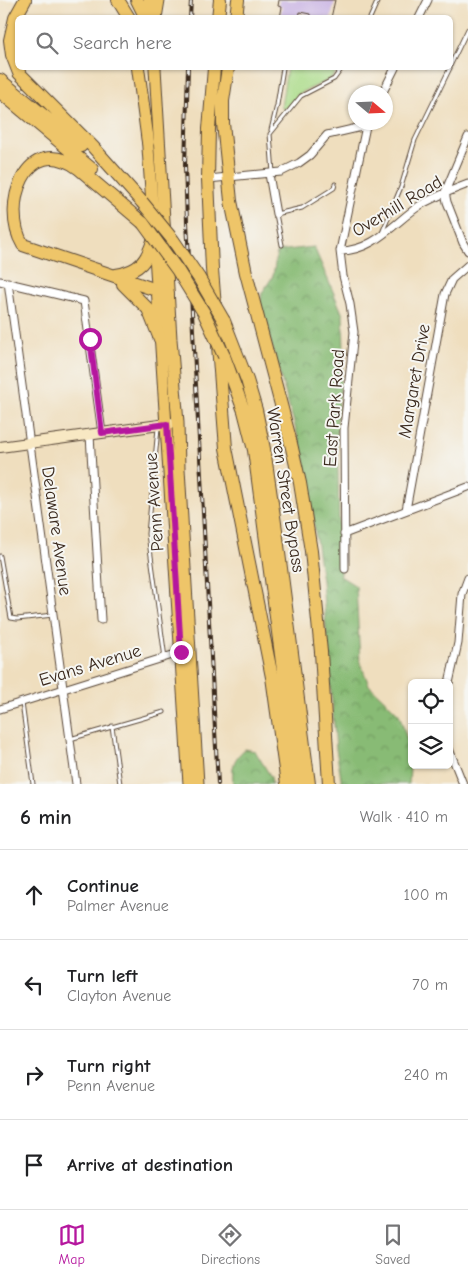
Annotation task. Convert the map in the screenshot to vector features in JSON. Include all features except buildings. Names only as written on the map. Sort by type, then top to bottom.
[{"type":"highway","points":[[16,15],[26,0]]},
{"type":"highway","points":[[118,0],[127,15]]},
{"type":"highway","points":[[137,0],[144,15]]},
{"type":"highway","points":[[236,15],[238,0]]},
{"type":"highway","points":[[15,16],[10,40],[15,63]]},
{"type":"highway","points":[[18,70],[93,147],[142,202]]},
{"type":"highway","points":[[138,70],[148,142]]},
{"type":"highway","points":[[214,70],[208,129],[208,179],[212,269],[226,448],[272,676],[287,784]]},
{"type":"highway","points":[[228,70],[223,101],[223,123],[237,234],[290,435],[311,551],[321,652],[329,784]]},
{"type":"highway","points":[[0,80],[74,140],[142,202]]},
{"type":"highway","points":[[0,92],[109,185],[143,223]]},
{"type":"highway","points":[[143,223],[78,168],[60,160],[45,159],[31,163],[18,171],[9,183],[4,199],[3,210],[7,226],[18,241],[35,250],[160,292]]},
{"type":"highway","name":"Warren Street Bypass","points":[[142,202],[173,240],[199,278],[224,321],[247,380],[256,410],[264,449],[309,784]]},
{"type":"highway","name":"Warren Street Bypass","points":[[143,223],[178,271],[204,313],[224,356],[244,411],[254,450],[298,784]]},
{"type":"highway","points":[[6,236],[14,245],[26,253],[119,279],[148,309],[160,339]]},
{"type":"highway","points":[[119,279],[139,266],[148,255],[154,238]]},
{"type":"main road","points":[[146,15],[149,0]]},
{"type":"main road","points":[[156,15],[159,0]]},
{"type":"main road","name":"Penn Avenue","points":[[144,70],[154,238],[160,292],[167,424]]},
{"type":"main road","name":"Penn Avenue","points":[[155,70],[160,339],[185,652],[198,784]]},
{"type":"main road","name":"Penn Avenue","points":[[185,652],[189,784]]},
{"type":"street","points":[[420,15],[428,0]]},
{"type":"street","points":[[386,85],[394,70]]},
{"type":"street","points":[[208,179],[271,174],[299,163],[310,155],[327,135],[348,129]]},
{"type":"street","name":"East Park Road","points":[[345,569],[344,428],[354,332],[350,304],[342,276],[340,251],[365,130]]},
{"type":"street","points":[[468,137],[445,192],[447,202],[468,251]]},
{"type":"street","points":[[271,174],[276,214]]},
{"type":"street","name":"Overhill Road","points":[[340,251],[348,251],[367,245],[422,204],[445,192],[468,184]]},
{"type":"street","name":"Margaret Drive","points":[[406,510],[445,294],[452,280],[468,265]]},
{"type":"street","points":[[0,281],[84,301],[102,433]]},
{"type":"street","name":"Delaware Avenue","points":[[8,282],[76,784]]},
{"type":"street","points":[[0,447],[167,424]]},
{"type":"street","points":[[90,435],[101,620]]},
{"type":"street","points":[[344,534],[468,487]]},
{"type":"street","points":[[450,679],[458,644],[462,594],[468,578]]},
{"type":"street","name":"Evans Avenue","points":[[0,709],[185,652]]},
{"type":"street","points":[[453,759],[463,784]]},
{"type":"lane","points":[[371,15],[378,0]]},
{"type":"lane","points":[[453,61],[468,29]]},
{"type":"lane","points":[[271,174],[270,134],[283,70]]},
{"type":"lane","points":[[270,134],[301,96],[334,80],[341,70]]},
{"type":"lane","points":[[381,236],[401,187],[415,140],[449,70]]},
{"type":"lane","points":[[282,245],[276,214],[302,208],[334,188],[335,184]]},
{"type":"lane","points":[[165,658],[148,534],[167,424]]},
{"type":"lane","points":[[0,556],[11,618],[17,619],[54,614]]},
{"type":"lane","points":[[22,702],[33,784]]},
{"type":"lane","points":[[70,739],[164,712]]},
{"type":"lane","points":[[112,726],[120,784]]},
{"type":"green space","points":[[287,70],[338,70],[329,80],[300,93],[285,110],[281,107]]},
{"type":"green space","points":[[314,247],[343,315],[344,352],[337,419],[340,576],[356,586],[360,662],[369,685],[399,714],[408,742],[409,784],[342,784],[336,749],[322,581],[305,461],[260,305],[262,293],[273,276],[277,251]]},
{"type":"green space","points":[[245,749],[255,751],[271,777],[272,784],[233,784],[235,761]]},
{"type":"railway","points":[[190,15],[191,0]]},
{"type":"railway","points":[[188,70],[185,165],[187,222],[218,784]]},
{"type":"route","points":[[90,339],[102,433],[167,424],[181,652]]}]
